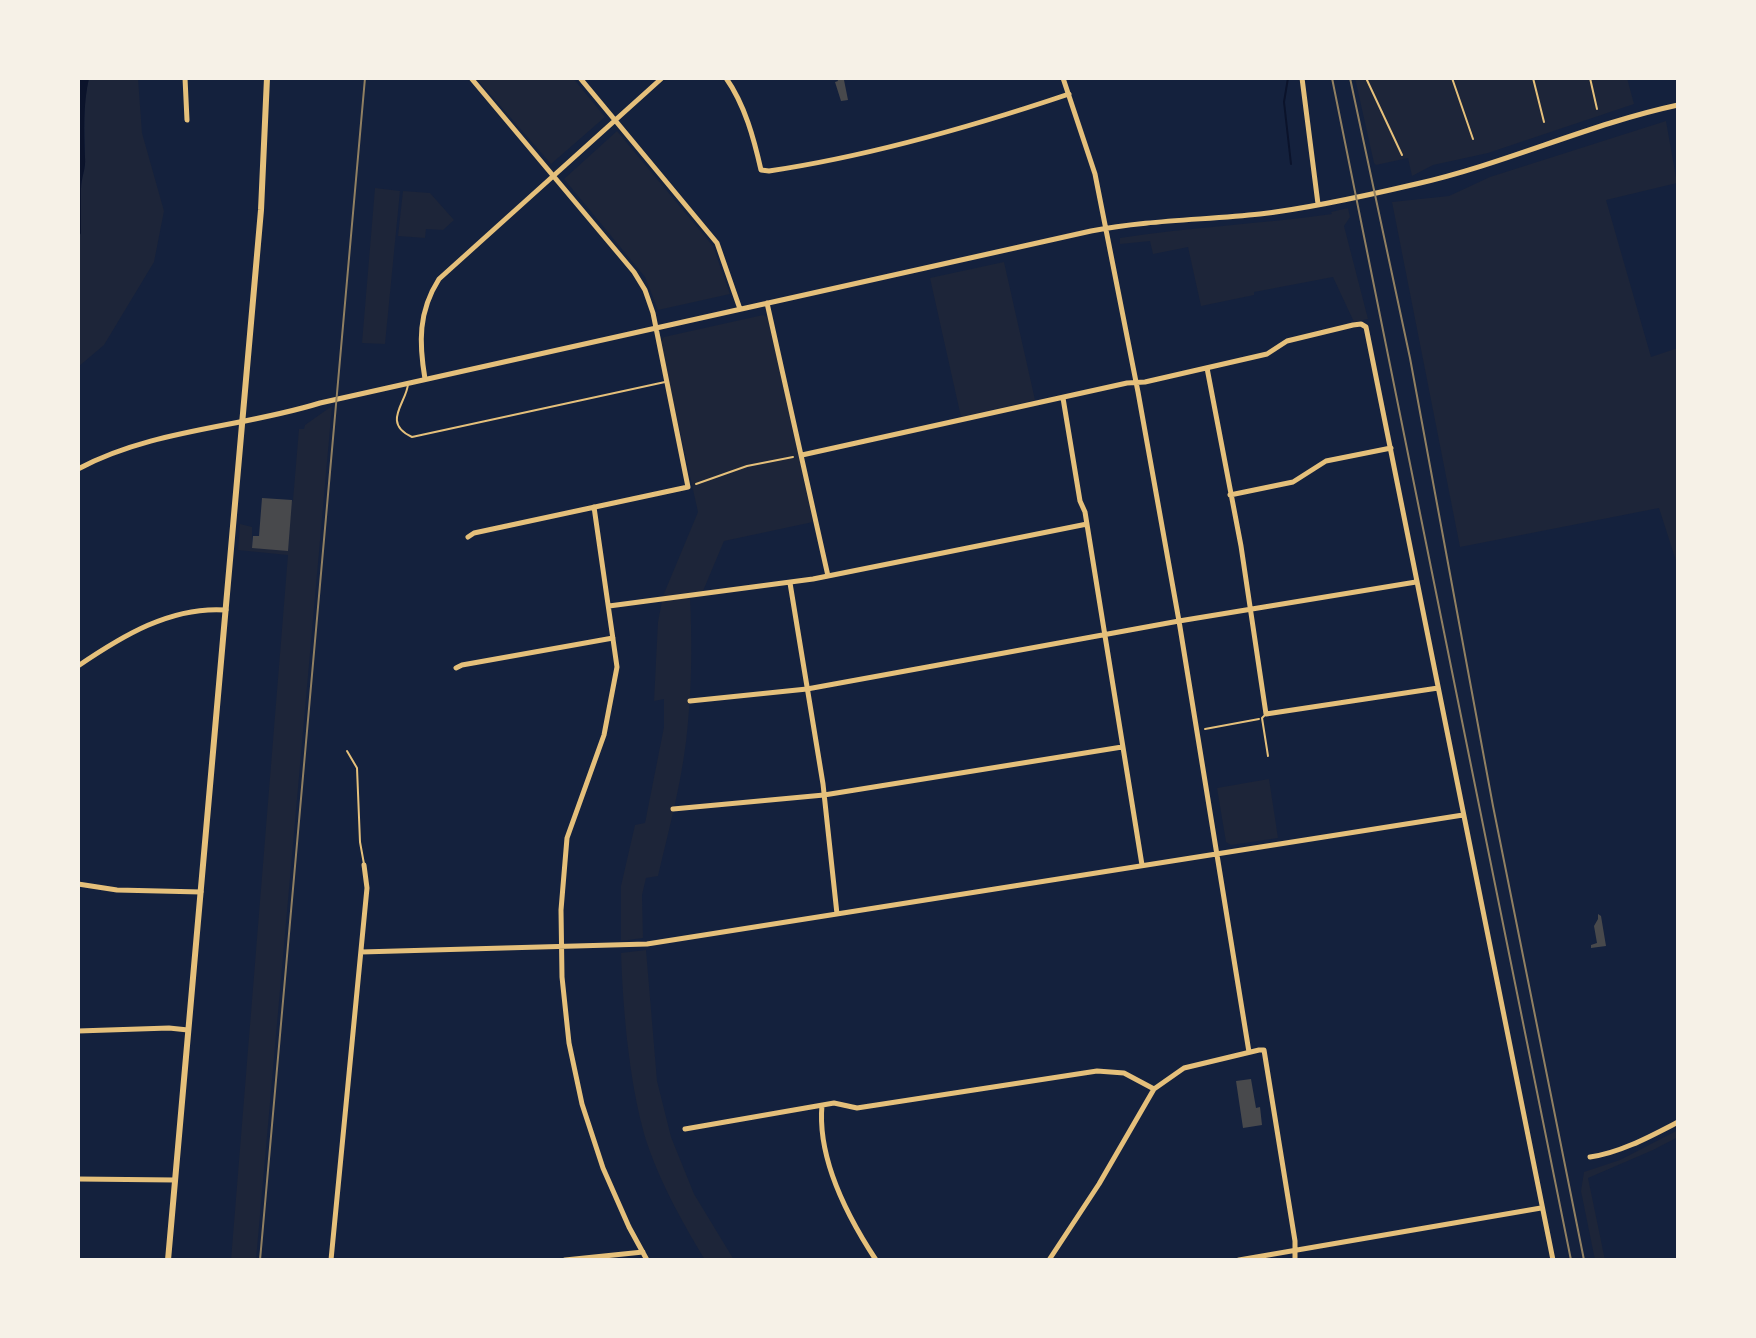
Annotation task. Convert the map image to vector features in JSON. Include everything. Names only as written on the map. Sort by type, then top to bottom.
[{"type":"street","points":[[185,78],[187,120]]},
{"type":"street","points":[[168,1260],[243,421],[265,157],[267,78]]},
{"type":"street","points":[[468,537],[474,533],[688,487],[648,296],[640,281],[471,78]]},
{"type":"street","points":[[580,78],[717,243],[740,309]]},
{"type":"street","points":[[425,379],[420,335],[426,305],[439,279],[662,78]]},
{"type":"street","points":[[726,78],[752,131],[761,170],[810,164],[926,137],[1069,94]]},
{"type":"street","points":[[1063,78],[1095,174],[1136,383],[1179,621],[1249,1052]]},
{"type":"street","points":[[1302,78],[1318,204]]},
{"type":"street","points":[[78,469],[156,440],[1106,228],[1170,219],[1256,214],[1409,186],[1678,105]]},
{"type":"street","points":[[767,303],[828,576]]},
{"type":"street","points":[[802,455],[1207,368],[1267,354],[1295,338],[1364,325],[1553,1260]]},
{"type":"street","points":[[1207,368],[1251,608],[1266,714],[1438,688]]},
{"type":"street","points":[[1063,398],[1080,501],[1087,524],[1142,865]]},
{"type":"street","points":[[1230,495],[1293,482],[1326,461],[1391,448]]},
{"type":"street","points":[[594,507],[617,667],[604,735],[567,838],[561,948],[569,1043],[582,1104],[603,1168],[647,1260]]},
{"type":"street","points":[[609,606],[790,583],[1087,524]]},
{"type":"street","points":[[690,701],[807,689],[1251,608],[1416,582]]},
{"type":"street","points":[[790,583],[824,795],[837,914]]},
{"type":"street","points":[[78,666],[112,643],[157,621],[187,613],[226,610]]},
{"type":"street","points":[[456,668],[613,638]]},
{"type":"street","points":[[673,809],[824,795],[1122,747]]},
{"type":"street","points":[[361,952],[647,944],[1463,815]]},
{"type":"street","points":[[331,1260],[367,888],[364,865]]},
{"type":"street","points":[[78,884],[131,891],[201,892]]},
{"type":"street","points":[[78,1031],[188,1030]]},
{"type":"street","points":[[1049,1260],[1099,1184],[1154,1089],[1184,1068],[1264,1050],[1295,1260]]},
{"type":"street","points":[[685,1129],[822,1105],[841,1103],[857,1108],[1097,1071],[1124,1073],[1154,1089]]},
{"type":"street","points":[[822,1105],[822,1130],[836,1183],[853,1223],[876,1260]]},
{"type":"street","points":[[1590,1157],[1606,1154],[1678,1122]]},
{"type":"street","points":[[78,1179],[175,1180]]},
{"type":"street","points":[[1239,1260],[1541,1208]]},
{"type":"street","points":[[565,1260],[643,1252]]},
{"type":"lane","points":[[408,383],[397,409],[397,417],[405,433],[412,437],[666,382]]},
{"type":"lane","points":[[1266,714],[1262,718],[1268,756]]},
{"type":"lane","points":[[347,751],[357,768],[364,865]]},
{"type":"path","points":[[1366,78],[1402,155]]},
{"type":"path","points":[[1452,78],[1473,139]]},
{"type":"path","points":[[1533,78],[1544,122]]},
{"type":"path","points":[[1590,78],[1597,109]]},
{"type":"path","points":[[688,487],[747,466],[802,455]]},
{"type":"path","points":[[1205,729],[1259,719],[1266,714]]},
{"type":"shaded area","points":[[78,78],[89,78],[81,185],[81,233],[78,238]]},
{"type":"shaded area","points":[[89,78],[138,78],[142,133],[164,211],[154,262],[104,345],[78,367],[78,238],[81,232],[85,108]]},
{"type":"shaded area","points":[[476,78],[573,78],[605,117],[551,164]]},
{"type":"shaded area","points":[[1355,78],[1627,78],[1634,104],[1488,153],[1433,165],[1412,176],[1408,158],[1374,163]]},
{"type":"shaded area","points":[[1666,121],[1677,183],[1606,200],[1651,357],[1678,348],[1678,567],[1659,508],[1460,547],[1392,202],[1449,196],[1490,177]]},
{"type":"shaded area","points":[[617,131],[713,246],[730,294],[658,310],[645,277],[564,179]]},
{"type":"shaded area","points":[[375,188],[400,191],[385,344],[362,343]]},
{"type":"shaded area","points":[[403,191],[430,193],[454,220],[443,230],[426,229],[425,238],[398,236]]},
{"type":"shaded area","points":[[1348,208],[1350,217],[1344,226],[1368,319],[1354,322],[1333,277],[1201,306],[1188,247],[1153,254],[1150,241],[1120,244],[1120,238],[1332,214]]},
{"type":"shaded area","points":[[1004,262],[1035,400],[961,417],[930,278]]},
{"type":"shaded area","points":[[763,315],[768,318],[813,522],[724,541],[703,591],[663,596],[698,512],[660,342],[664,337]]},
{"type":"shaded area","points":[[332,406],[256,1260],[231,1260],[288,555],[238,550],[240,524],[252,527],[252,548],[293,500],[299,429],[304,429],[305,425]]},
{"type":"shaded area","points":[[690,597],[690,691],[680,780],[658,876],[646,878],[642,895],[643,938],[621,941],[621,886],[635,825],[645,823],[664,727],[664,699],[654,701],[662,601]]},
{"type":"shaded area","points":[[1269,779],[1278,838],[1231,845],[1226,842],[1217,788]]},
{"type":"shaded area","points":[[646,950],[657,1081],[671,1137],[694,1194],[734,1260],[705,1260],[667,1192],[642,1127],[629,1052],[621,953]]},
{"type":"shaded area","points":[[1678,1130],[1678,1137],[1588,1178],[1605,1260],[1595,1260],[1581,1191],[1584,1172],[1620,1160]]},
{"type":"building","points":[[837,78],[844,80],[848,100],[841,101],[835,82]]},
{"type":"building","points":[[262,498],[292,500],[288,551],[252,548],[253,536],[259,536]]},
{"type":"building","points":[[1598,914],[1601,916],[1606,946],[1591,948],[1597,943],[1594,926]]},
{"type":"building","points":[[1251,1079],[1262,1125],[1243,1128],[1236,1081]]},
{"type":"waterway","points":[[1288,78],[1284,102],[1291,164]]},
{"type":"railway","points":[[260,1260],[365,78]]},
{"type":"railway","points":[[1332,78],[1571,1260]]},
{"type":"railway","points":[[1350,78],[1410,358],[1493,806],[1584,1260]]}]
